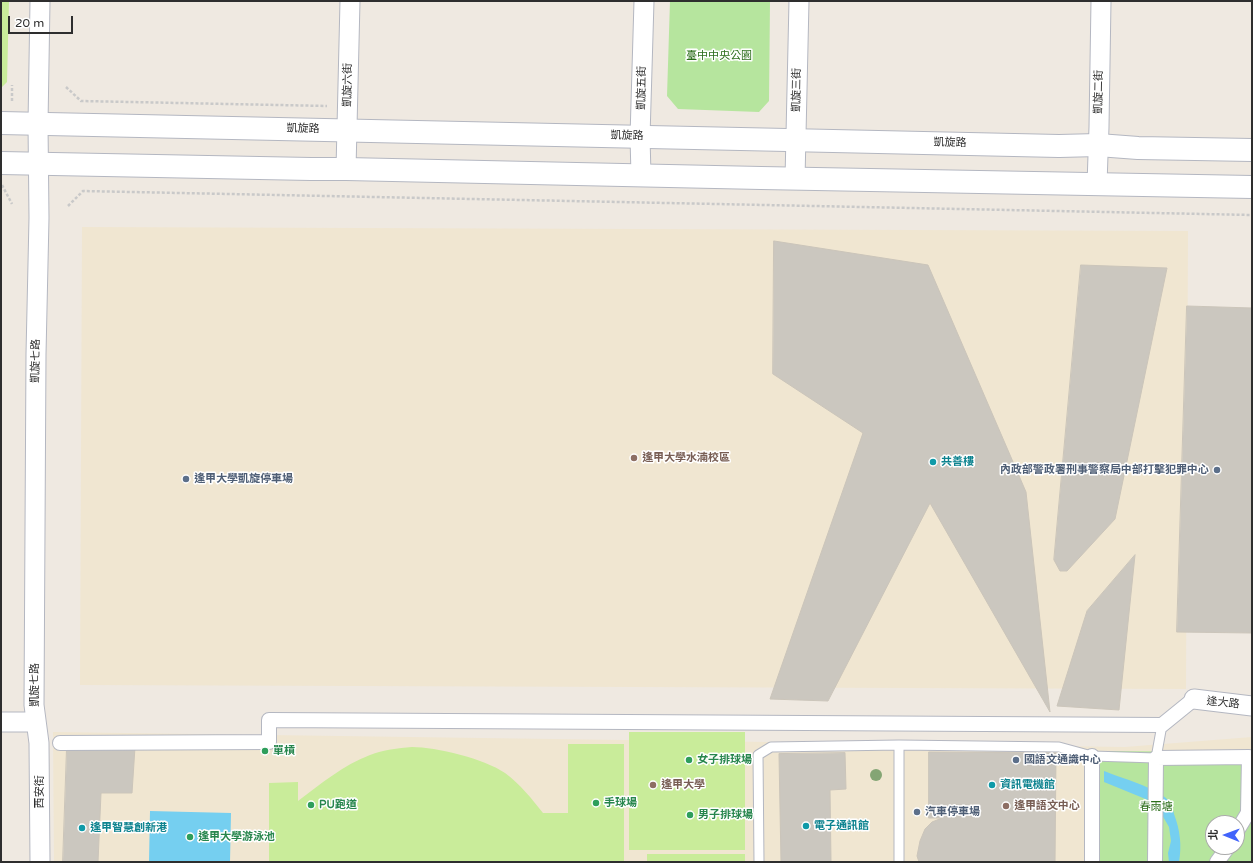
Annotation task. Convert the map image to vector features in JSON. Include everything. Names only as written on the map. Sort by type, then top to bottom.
[{"type":"street","name":"凱旋七路","points":[[36,722],[34,689],[40,1]]},
{"type":"street","name":"凱旋六街","points":[[346,169],[350,1]]},
{"type":"street","name":"凱旋五街","points":[[641,175],[640,137],[644,1]]},
{"type":"street","name":"凱旋三街","points":[[795,179],[799,1]]},
{"type":"street","name":"凱旋二街","points":[[1097,184],[1101,1]]},
{"type":"street","name":"凱旋路","points":[[4,114],[38,124],[1059,146],[1098,145],[1138,148],[1252,150]]},
{"type":"street","points":[[1,163],[1252,187]]},
{"type":"street","points":[[60,743],[269,742],[270,720],[1162,725],[1194,700]]},
{"type":"street","name":"逢大路","points":[[1194,700],[1252,706]]},
{"type":"street","points":[[1,722],[36,722]]},
{"type":"street","name":"西安街","points":[[36,722],[39,747],[40,862]]},
{"type":"street","points":[[1092,756],[1092,862]]},
{"type":"street","points":[[1155,862],[1156,758],[1249,758],[1250,809]]},
{"type":"lane","points":[[759,862],[758,755],[771,746],[899,745],[1059,747],[1092,756],[1156,758],[1162,725]]},
{"type":"lane","points":[[899,745],[899,862]]},
{"type":"path","points":[[4,114],[12,100],[12,85]]},
{"type":"path","points":[[66,87],[81,101],[331,106]]},
{"type":"path","points":[[1,182],[12,204]]},
{"type":"path","points":[[68,206],[83,190],[1252,215]]},
{"type":"shaded area","name":"逢甲大學水湳校區","points":[[82,227],[1188,231],[1186,689],[80,685]]},
{"type":"shaded area","name":"逢甲大學","points":[[53,732],[1125,747],[1252,737],[1252,862],[54,862]]},
{"type":"green space","points":[[1,1],[9,1],[7,82],[1,88]]},
{"type":"green space","name":"臺中中央公園","points":[[670,1],[770,1],[769,101],[759,112],[678,109],[667,96]]},
{"type":"green space","points":[[629,732],[745,732],[745,850],[629,850]]},
{"type":"green space","points":[[568,744],[624,744],[624,862],[269,862],[269,783],[298,782],[298,801],[332,775],[360,759],[375,753],[412,747],[434,749],[485,763],[505,773],[516,782],[543,813],[568,813]]},
{"type":"green space","name":"春雨塘","points":[[1100,751],[1252,752],[1252,862],[1099,862]]},
{"type":"green space","points":[[647,854],[745,854],[745,862],[647,862]]},
{"type":"water","name":"春雨塘","points":[[1104,771],[1147,787],[1162,795],[1169,801],[1179,832],[1179,862],[1169,862],[1168,853],[1171,841],[1169,827],[1158,808],[1148,800],[1104,782]]},
{"type":"water","name":"逢甲大學游泳池","points":[[150,811],[231,813],[230,862],[149,862]]},
{"type":"building","name":"共善樓","points":[[774,241],[928,265],[1026,492],[1050,712],[930,503],[828,701],[770,699],[863,433],[773,374]]},
{"type":"building","points":[[1081,265],[1167,268],[1115,519],[1067,571],[1060,571],[1054,560]]},
{"type":"building","name":"內政部警政署刑事警察局中部打擊犯罪中心","points":[[1187,306],[1252,308],[1252,633],[1177,632]]},
{"type":"building","points":[[1135,555],[1119,710],[1057,706],[1087,611]]},
{"type":"building","name":"逢甲智慧創新港","points":[[67,747],[135,747],[132,793],[101,793],[98,862],[63,862]]},
{"type":"building","name":"資訊電機館","points":[[929,752],[1056,753],[1055,862],[919,862],[917,856],[920,841],[925,829],[932,822],[942,818],[929,818]]},
{"type":"building","name":"電子通訊館","points":[[845,753],[846,789],[830,790],[831,862],[781,862],[779,754]]},
{"type":"place","name":"逢甲大學水湳校區","points":[[634,458]]},
{"type":"place","name":"共善樓","points":[[933,462]]},
{"type":"place","name":"內政部警政署刑事警察局中部打擊犯罪中心","points":[[1217,470]]},
{"type":"place","name":"逢甲大學凱旋停車場","points":[[186,479]]},
{"type":"place","name":"單槓","points":[[265,751]]},
{"type":"place","name":"女子排球場","points":[[689,760]]},
{"type":"place","name":"國語文通識中心","points":[[1016,760]]},
{"type":"place","name":"逢甲大學","points":[[653,785]]},
{"type":"place","name":"資訊電機館","points":[[992,785]]},
{"type":"place","name":"手球場","points":[[596,803]]},
{"type":"place","name":"PU跑道","points":[[311,805]]},
{"type":"place","name":"逢甲語文中心","points":[[1006,806]]},
{"type":"place","name":"汽車停車場","points":[[917,812]]},
{"type":"place","name":"男子排球場","points":[[690,815]]},
{"type":"place","name":"電子通訊館","points":[[806,826]]},
{"type":"place","name":"逢甲智慧創新港","points":[[82,828]]},
{"type":"place","name":"逢甲大學游泳池","points":[[190,837]]}]
